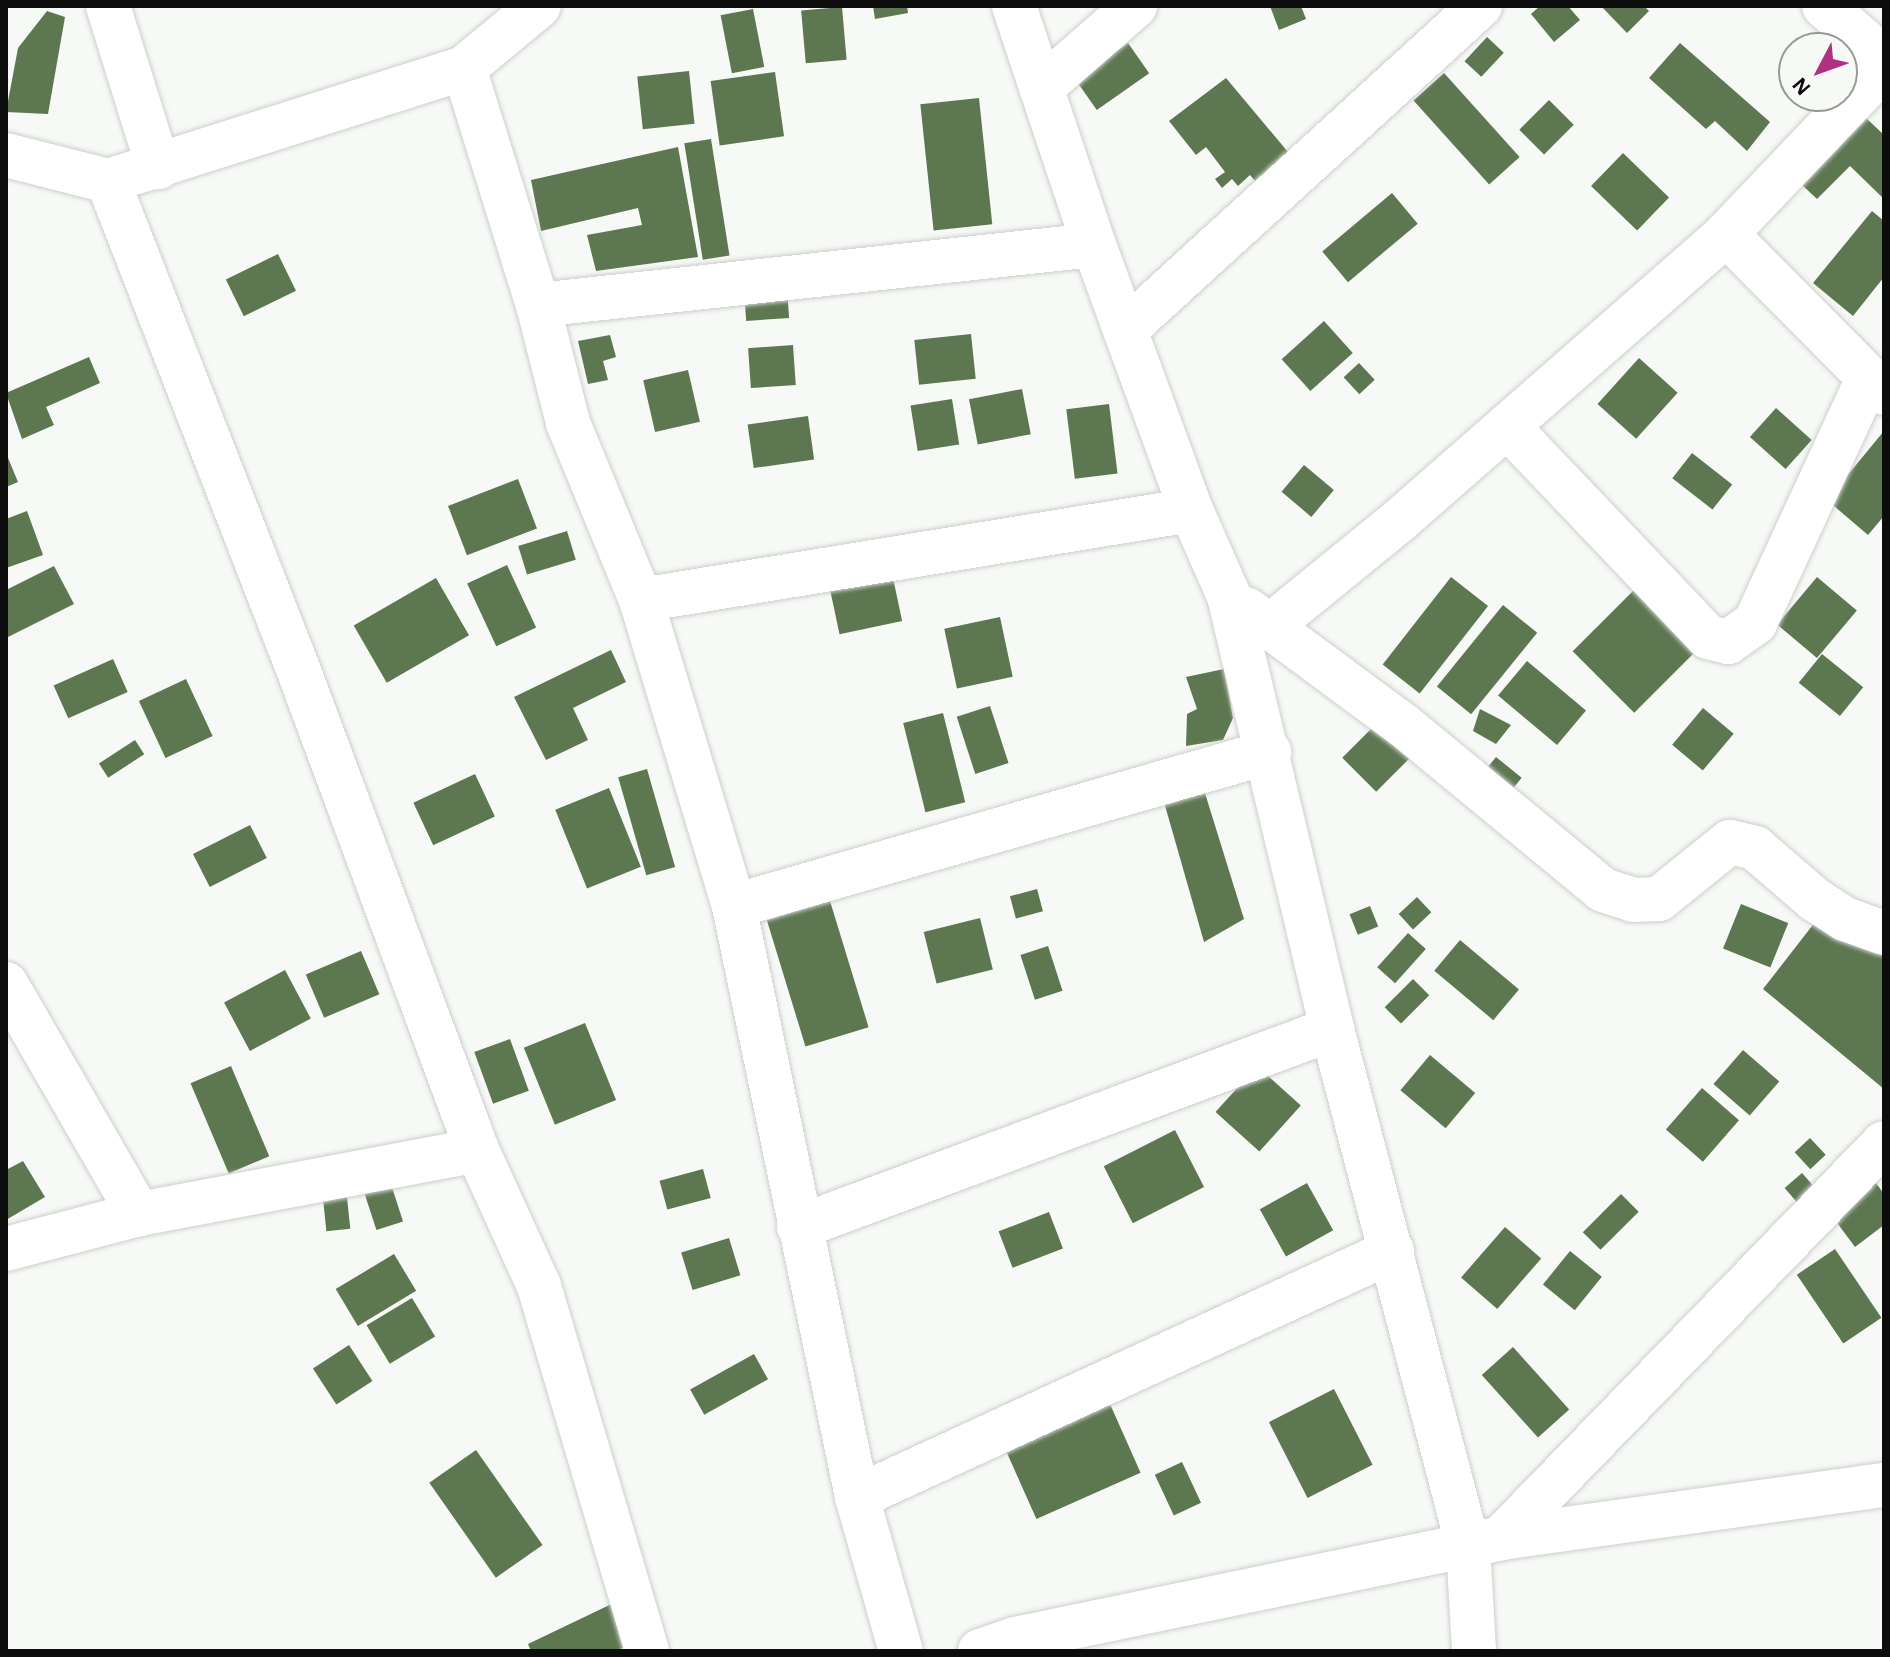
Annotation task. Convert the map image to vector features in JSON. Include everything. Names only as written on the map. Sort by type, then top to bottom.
[{"type":"street","points":[[108,6],[158,167]]},
{"type":"street","points":[[6,155],[108,181],[464,68],[539,6]]},
{"type":"street","points":[[1014,6],[1094,245],[1191,510],[1229,596],[1269,752],[1332,1029],[1392,1251],[1484,1542],[1474,1651]]},
{"type":"street","points":[[1041,88],[1135,6]]},
{"type":"street","points":[[1125,330],[1480,6]]},
{"type":"street","points":[[1824,6],[1884,58]]},
{"type":"street","points":[[464,68],[538,305],[568,423],[641,600],[734,906],[857,1497],[901,1651]]},
{"type":"street","points":[[1270,626],[1507,426],[1726,234],[1884,68]]},
{"type":"street","points":[[108,181],[477,1150],[539,1286],[647,1651]]},
{"type":"street","points":[[1507,426],[1708,637],[1728,642],[1755,623],[1876,385],[1726,234]]},
{"type":"street","points":[[538,305],[1094,245]]},
{"type":"street","points":[[641,600],[1191,510]]},
{"type":"street","points":[[1229,596],[1403,725],[1603,890],[1633,900],[1659,899],[1730,842],[1755,848],[1814,899],[1845,919],[1884,933]]},
{"type":"street","points":[[734,906],[1269,752]]},
{"type":"street","points":[[6,984],[139,1214]]},
{"type":"street","points":[[799,1227],[1332,1029]]},
{"type":"street","points":[[1484,1542],[1884,1143]]},
{"type":"street","points":[[6,1249],[139,1214],[477,1150]]},
{"type":"street","points":[[857,1497],[1392,1251]]},
{"type":"street","points":[[1002,1647],[1484,1542],[1884,1485]]},
{"type":"building","points":[[873,6],[907,6],[908,13],[875,19]]},
{"type":"building","points":[[1270,6],[1301,6],[1306,19],[1279,30]]},
{"type":"building","points":[[1540,6],[1568,6],[1580,20],[1554,42],[1531,14]]},
{"type":"building","points":[[1601,6],[1644,6],[1649,11],[1627,33]]},
{"type":"building","points":[[842,7],[847,60],[806,63],[801,11]]},
{"type":"building","points":[[753,9],[764,67],[732,73],[721,15]]},
{"type":"building","points":[[47,11],[65,17],[48,114],[6,112],[18,48]]},
{"type":"building","points":[[1487,37],[1504,53],[1481,77],[1464,61]]},
{"type":"building","points":[[1128,43],[1149,73],[1097,110],[1076,80]]},
{"type":"building","points":[[1680,43],[1770,122],[1747,151],[1715,121],[1706,129],[1649,78]]},
{"type":"building","points":[[689,71],[695,124],[643,129],[637,76]]},
{"type":"building","points":[[775,72],[784,136],[720,145],[711,81]]},
{"type":"building","points":[[1444,73],[1520,157],[1489,184],[1414,100]]},
{"type":"building","points":[[1226,78],[1288,152],[1255,181],[1250,175],[1238,186],[1232,179],[1222,188],[1215,179],[1225,172],[1206,147],[1196,155],[1169,121]]},
{"type":"building","points":[[979,98],[992,224],[934,230],[920,104]]},
{"type":"building","points":[[1549,100],[1574,125],[1544,154],[1519,130]]},
{"type":"building","points":[[1865,117],[1884,135],[1884,199],[1850,166],[1817,199],[1800,183]]},
{"type":"building","points":[[711,139],[729,256],[703,260],[684,143]]},
{"type":"building","points":[[678,147],[698,257],[596,271],[587,235],[642,225],[638,208],[541,231],[531,180]]},
{"type":"building","points":[[1623,153],[1669,197],[1637,231],[1591,186]]},
{"type":"building","points":[[1392,193],[1418,224],[1348,282],[1322,251]]},
{"type":"building","points":[[1872,211],[1884,221],[1884,277],[1853,316],[1813,283]]},
{"type":"building","points":[[278,254],[296,291],[244,316],[226,279]]},
{"type":"building","points":[[787,288],[789,318],[746,321],[744,291]]},
{"type":"building","points":[[1324,321],[1353,353],[1310,391],[1282,359]]},
{"type":"building","points":[[971,334],[976,379],[919,385],[914,340]]},
{"type":"building","points":[[610,335],[616,357],[603,361],[608,380],[588,384],[578,341]]},
{"type":"building","points":[[793,345],[796,385],[751,388],[748,348]]},
{"type":"building","points":[[89,357],[100,383],[46,407],[54,425],[22,439],[6,393]]},
{"type":"building","points":[[1639,358],[1678,393],[1636,439],[1598,404]]},
{"type":"building","points":[[1359,363],[1375,380],[1359,394],[1344,377]]},
{"type":"building","points":[[688,370],[700,422],[655,432],[643,380]]},
{"type":"building","points":[[1022,389],[1031,434],[978,444],[969,399]]},
{"type":"building","points":[[952,399],[959,444],[918,451],[911,406]]},
{"type":"building","points":[[1109,404],[1118,473],[1075,479],[1066,409]]},
{"type":"building","points":[[1776,408],[1812,440],[1786,469],[1750,437]]},
{"type":"building","points":[[808,416],[814,460],[754,468],[748,424]]},
{"type":"building","points":[[1884,431],[1884,516],[1868,535],[1827,500]]},
{"type":"building","points":[[6,453],[18,482],[6,487]]},
{"type":"building","points":[[1692,453],[1732,484],[1712,510],[1672,478]]},
{"type":"building","points":[[1304,465],[1334,490],[1311,517],[1282,492]]},
{"type":"building","points":[[518,479],[537,528],[467,555],[448,506]]},
{"type":"building","points":[[27,511],[43,555],[6,568],[6,519]]},
{"type":"building","points":[[567,531],[576,560],[527,575],[518,546]]},
{"type":"building","points":[[507,565],[536,628],[496,646],[467,584]]},
{"type":"building","points":[[54,566],[74,604],[6,638],[6,590]]},
{"type":"building","points":[[1451,577],[1488,606],[1420,693],[1383,664]]},
{"type":"building","points":[[1817,577],[1857,610],[1817,658],[1777,624]]},
{"type":"building","points":[[436,578],[469,635],[387,683],[354,626]]},
{"type":"building","points":[[893,578],[902,621],[840,634],[830,591]]},
{"type":"building","points":[[1642,582],[1704,644],[1634,713],[1573,651]]},
{"type":"building","points":[[1503,605],[1537,633],[1471,714],[1437,687]]},
{"type":"building","points":[[1000,617],[1013,677],[957,689],[944,629]]},
{"type":"building","points":[[611,650],[626,682],[573,708],[588,740],[546,760],[514,697]]},
{"type":"building","points":[[1822,654],[1863,687],[1840,716],[1799,683]]},
{"type":"building","points":[[113,659],[128,692],[68,718],[54,685]]},
{"type":"building","points":[[1527,661],[1586,710],[1557,745],[1498,695]]},
{"type":"building","points":[[1224,669],[1233,718],[1223,740],[1186,746],[1187,714],[1197,709],[1186,677]]},
{"type":"building","points":[[186,679],[213,736],[165,758],[139,701]]},
{"type":"building","points":[[990,706],[1009,763],[975,774],[957,717]]},
{"type":"building","points":[[1703,708],[1734,734],[1703,770],[1672,745]]},
{"type":"building","points":[[1480,709],[1511,725],[1496,744],[1473,731]]},
{"type":"building","points":[[943,713],[965,802],[925,812],[903,723]]},
{"type":"building","points":[[1379,721],[1413,755],[1376,792],[1342,758]]},
{"type":"building","points":[[135,740],[144,754],[108,778],[99,763]]},
{"type":"building","points":[[1496,757],[1522,778],[1507,796],[1482,775]]},
{"type":"building","points":[[647,769],[675,867],[646,875],[618,777]]},
{"type":"building","points":[[475,774],[495,817],[433,845],[413,803]]},
{"type":"building","points":[[609,788],[641,867],[587,889],[555,810]]},
{"type":"building","points":[[1204,790],[1244,919],[1204,942],[1164,802]]},
{"type":"building","points":[[250,825],[267,858],[210,887],[193,854]]},
{"type":"building","points":[[1037,889],[1043,911],[1016,918],[1010,896]]},
{"type":"building","points":[[1417,897],[1431,912],[1413,929],[1399,914]]},
{"type":"building","points":[[830,901],[869,1027],[805,1047],[767,920]]},
{"type":"building","points":[[1741,904],[1788,923],[1770,968],[1723,949]]},
{"type":"building","points":[[1370,906],[1378,926],[1358,935],[1350,914]]},
{"type":"building","points":[[1826,908],[1884,957],[1884,1089],[1763,989]]},
{"type":"building","points":[[980,918],[993,969],[937,983],[924,932]]},
{"type":"building","points":[[1408,933],[1426,949],[1395,983],[1377,967]]},
{"type":"building","points":[[1460,940],[1519,989],[1493,1020],[1434,971]]},
{"type":"building","points":[[1048,946],[1063,991],[1035,1000],[1020,955]]},
{"type":"building","points":[[361,951],[379,994],[324,1018],[306,974]]},
{"type":"building","points":[[285,970],[311,1019],[250,1051],[224,1002]]},
{"type":"building","points":[[1413,979],[1429,995],[1401,1024],[1385,1007]]},
{"type":"building","points":[[585,1023],[616,1100],[555,1125],[524,1048]]},
{"type":"building","points":[[510,1039],[529,1091],[493,1104],[474,1052]]},
{"type":"building","points":[[1743,1050],[1779,1081],[1750,1115],[1713,1084]]},
{"type":"building","points":[[1430,1055],[1475,1093],[1446,1128],[1400,1090]]},
{"type":"building","points":[[231,1066],[269,1156],[229,1173],[190,1083]]},
{"type":"building","points":[[1257,1066],[1301,1105],[1259,1152],[1216,1112]]},
{"type":"building","points":[[1702,1088],[1739,1120],[1703,1162],[1666,1130]]},
{"type":"building","points":[[1175,1130],[1204,1187],[1133,1223],[1104,1166]]},
{"type":"building","points":[[1810,1138],[1826,1155],[1810,1169],[1795,1152]]},
{"type":"building","points":[[23,1161],[45,1197],[6,1220],[6,1170]]},
{"type":"building","points":[[703,1169],[711,1198],[667,1210],[660,1181]]},
{"type":"building","points":[[387,1172],[403,1221],[376,1230],[360,1181]]},
{"type":"building","points":[[1802,1173],[1817,1190],[1800,1205],[1785,1188]]},
{"type":"building","points":[[1307,1183],[1333,1230],[1286,1256],[1260,1209]]},
{"type":"building","points":[[1876,1183],[1884,1194],[1884,1225],[1855,1247],[1832,1216]]},
{"type":"building","points":[[346,1188],[350,1229],[326,1231],[322,1191]]},
{"type":"building","points":[[1621,1194],[1639,1212],[1600,1250],[1583,1232]]},
{"type":"building","points":[[1049,1212],[1063,1248],[1013,1268],[999,1231]]},
{"type":"building","points":[[1505,1227],[1541,1258],[1497,1309],[1461,1278]]},
{"type":"building","points":[[729,1238],[740,1275],[693,1290],[681,1253]]},
{"type":"building","points":[[1835,1249],[1881,1318],[1843,1344],[1797,1275]]},
{"type":"building","points":[[1570,1251],[1602,1277],[1575,1310],[1543,1284]]},
{"type":"building","points":[[394,1254],[416,1291],[358,1326],[336,1289]]},
{"type":"building","points":[[412,1298],[435,1337],[390,1364],[367,1325]]},
{"type":"building","points":[[349,1345],[372,1381],[336,1404],[313,1368]]},
{"type":"building","points":[[1513,1347],[1569,1409],[1538,1438],[1482,1375]]},
{"type":"building","points":[[754,1354],[768,1379],[704,1415],[690,1389]]},
{"type":"building","points":[[1334,1389],[1373,1465],[1308,1498],[1269,1422]]},
{"type":"building","points":[[1106,1395],[1141,1473],[1036,1519],[1002,1441]]},
{"type":"building","points":[[476,1450],[543,1545],[496,1578],[429,1483]]},
{"type":"building","points":[[1182,1462],[1201,1503],[1174,1515],[1155,1475]]},
{"type":"building","points":[[622,1599],[642,1639],[616,1651],[531,1651],[528,1644]]}]
